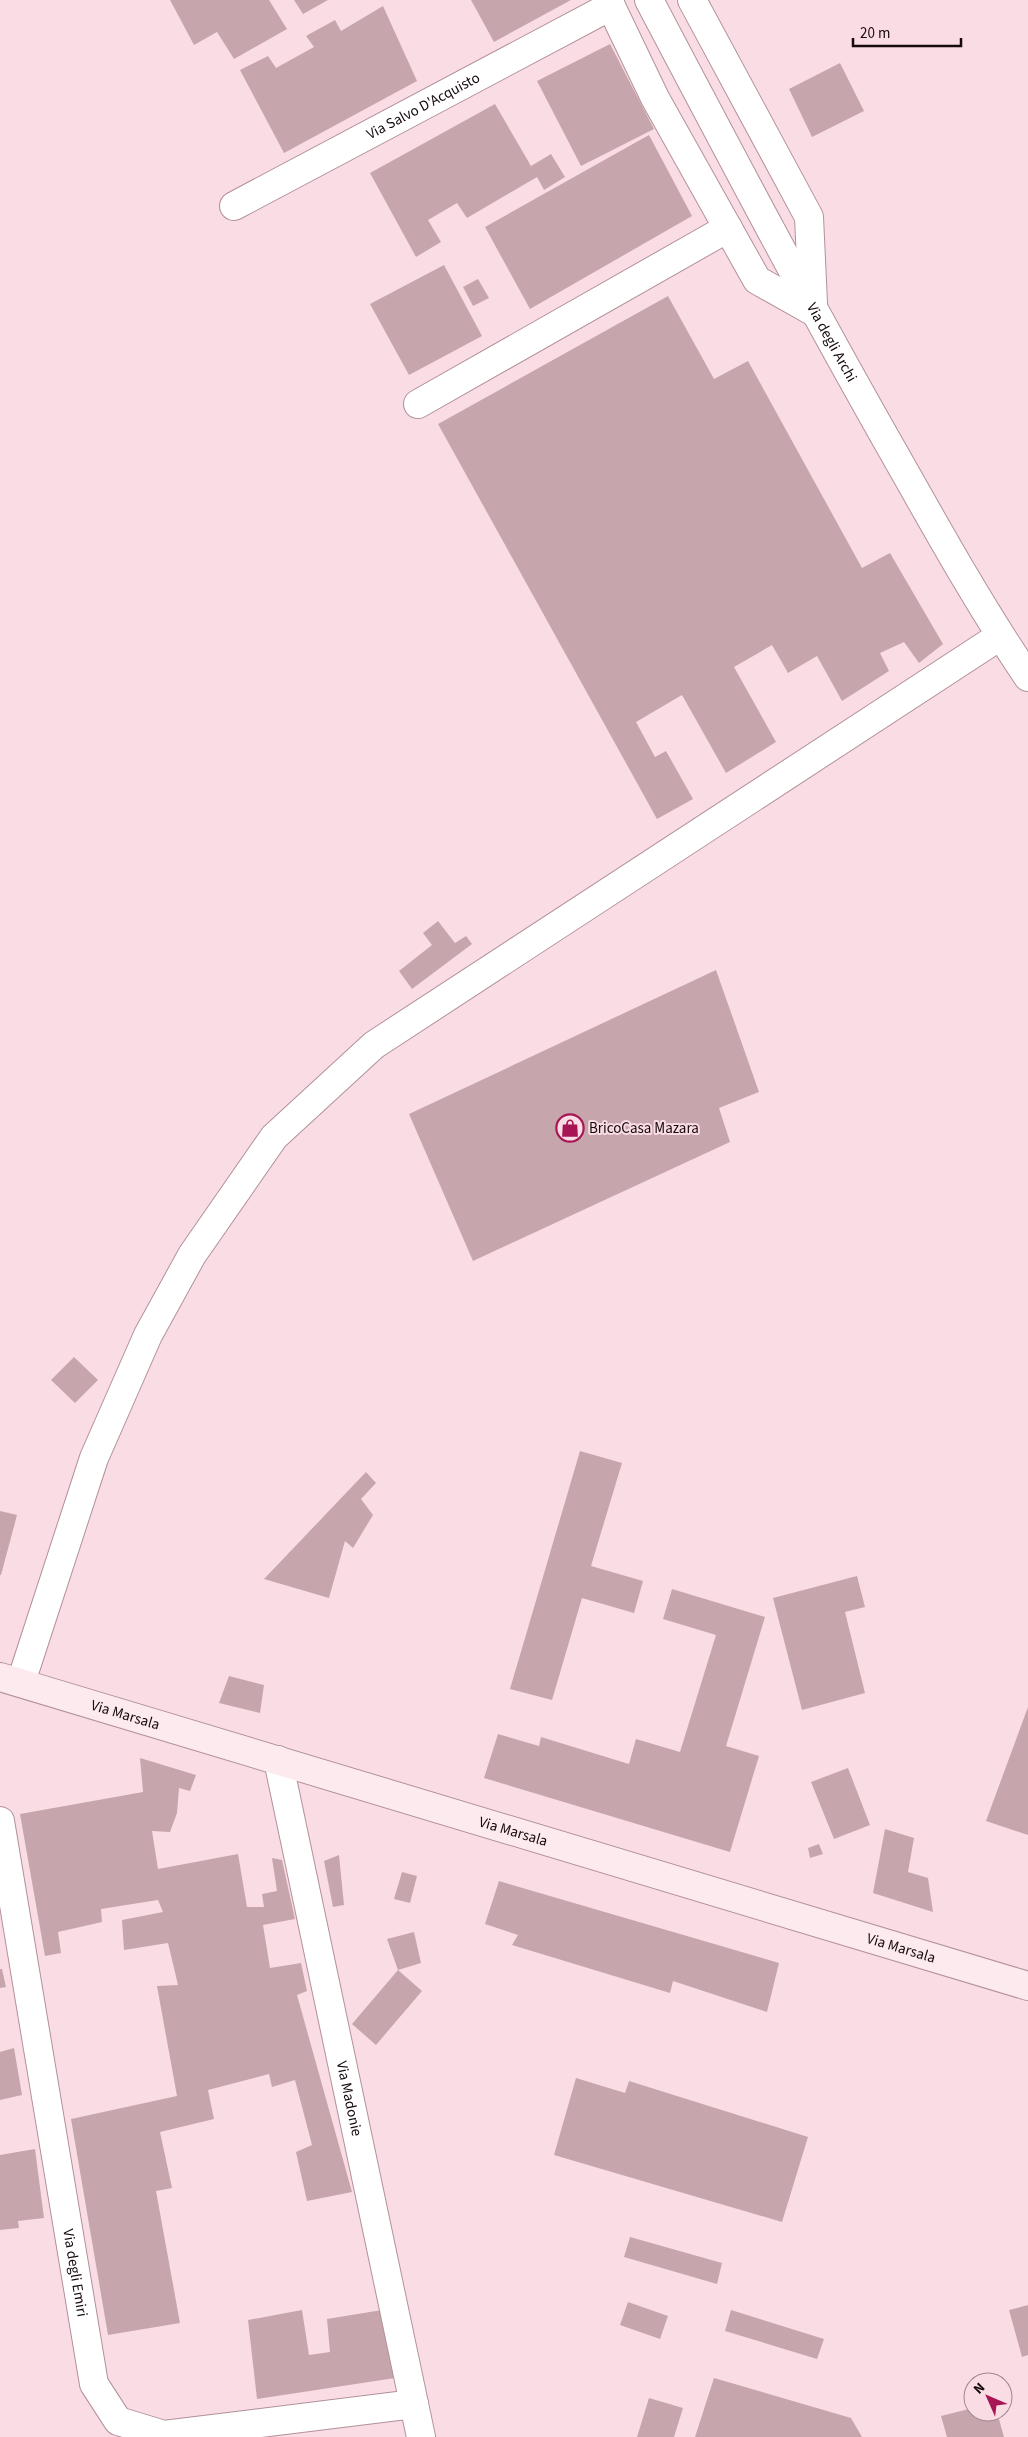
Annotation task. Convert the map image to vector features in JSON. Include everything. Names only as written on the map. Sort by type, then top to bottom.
[{"type":"main road","name":"Via Marsala","points":[[11,1679],[1028,1986]]},
{"type":"street","name":"Via degli Archi","points":[[649,0],[814,312],[1000,636],[1028,677]]},
{"type":"street","points":[[692,0],[809,217],[814,312]]},
{"type":"street","points":[[610,3],[654,98],[758,280],[814,312]]},
{"type":"street","name":"Via Salvo D'Acquisto","points":[[234,206],[610,3]]},
{"type":"street","points":[[418,404],[728,228]]},
{"type":"street","points":[[11,1679],[94,1458],[148,1335],[192,1255],[274,1137],[374,1045],[1000,636]]},
{"type":"street","name":"Via Madonie","points":[[278,1760],[421,2437]]},
{"type":"street","name":"Via degli Emiri","points":[[0,1821],[94,2384],[118,2421],[164,2435],[414,2404]]},
{"type":"building","points":[[170,0],[269,0],[287,29],[234,59],[217,32],[194,45]]},
{"type":"building","points":[[294,0],[328,0],[303,14]]},
{"type":"building","points":[[471,0],[571,0],[494,42]]},
{"type":"building","points":[[383,6],[417,81],[284,153],[240,70],[268,56],[276,68],[314,47],[306,36],[335,20],[341,31]]},
{"type":"building","points":[[610,44],[654,129],[581,166],[537,81]]},
{"type":"building","points":[[840,63],[864,111],[812,137],[789,89]]},
{"type":"building","points":[[495,104],[531,166],[551,154],[565,177],[544,190],[537,177],[467,218],[457,203],[428,220],[441,242],[416,257],[370,173]]},
{"type":"building","points":[[649,135],[692,216],[530,309],[485,227]]},
{"type":"building","points":[[444,265],[482,336],[409,375],[370,304]]},
{"type":"building","points":[[478,279],[489,298],[473,306],[463,287]]},
{"type":"building","points":[[668,296],[714,379],[748,361],[862,568],[890,553],[943,644],[919,663],[904,642],[880,653],[889,671],[842,701],[817,656],[788,673],[772,645],[734,667],[776,742],[726,773],[682,695],[636,722],[655,757],[666,751],[693,799],[657,819],[438,424]]},
{"type":"building","points":[[438,921],[455,943],[466,936],[472,944],[412,989],[399,971],[432,945],[423,933]]},
{"type":"building","name":"BricoCasa Mazara","points":[[716,970],[759,1092],[719,1108],[730,1142],[473,1261],[409,1114]]},
{"type":"building","points":[[74,1357],[98,1380],[75,1403],[51,1380]]},
{"type":"building","points":[[580,1451],[622,1463],[591,1566],[643,1581],[634,1613],[582,1598],[552,1700],[510,1689]]},
{"type":"building","points":[[366,1472],[376,1483],[361,1499],[373,1515],[353,1548],[345,1541],[329,1598],[264,1579]]},
{"type":"building","points":[[0,1511],[17,1515],[1,1575],[0,1575]]},
{"type":"building","points":[[857,1576],[865,1607],[845,1612],[865,1693],[802,1710],[773,1598]]},
{"type":"building","points":[[672,1589],[765,1617],[726,1746],[759,1756],[730,1852],[484,1778],[498,1734],[539,1746],[541,1737],[629,1764],[636,1739],[680,1752],[716,1635],[663,1619]]},
{"type":"building","points":[[229,1676],[264,1685],[260,1713],[219,1703]]},
{"type":"building","points":[[1028,1707],[1028,1835],[986,1821]]},
{"type":"building","points":[[140,1758],[196,1775],[190,1791],[179,1788],[177,1813],[170,1832],[152,1831],[158,1869],[238,1854],[247,1907],[264,1907],[262,1894],[277,1891],[272,1858],[282,1860],[295,1919],[263,1925],[270,1968],[301,1963],[307,1991],[297,1995],[352,2192],[307,2201],[296,2152],[312,2145],[295,2080],[272,2087],[269,2074],[208,2090],[214,2119],[160,2132],[172,2188],[156,2191],[180,2323],[108,2335],[71,2119],[177,2096],[157,1986],[178,1985],[168,1943],[124,1950],[122,1920],[163,1912],[158,1900],[101,1909],[102,1922],[58,1932],[61,1953],[45,1956],[20,1814],[143,1792]]},
{"type":"building","points":[[848,1768],[870,1825],[834,1839],[811,1782]]},
{"type":"building","points":[[885,1829],[914,1838],[908,1872],[928,1878],[933,1912],[873,1893]]},
{"type":"building","points":[[819,1844],[823,1854],[810,1858],[808,1848]]},
{"type":"building","points":[[339,1855],[344,1905],[333,1907],[324,1861]]},
{"type":"building","points":[[402,1872],[417,1876],[410,1903],[394,1899]]},
{"type":"building","points":[[499,1881],[779,1963],[767,2012],[673,1981],[670,1993],[512,1945],[518,1935],[485,1924]]},
{"type":"building","points":[[414,1932],[421,1963],[398,1970],[387,1939]]},
{"type":"building","points":[[0,1969],[2,1969],[6,1987],[0,1988]]},
{"type":"building","points":[[398,1970],[422,1991],[376,2045],[352,2024]]},
{"type":"building","points":[[14,2048],[22,2095],[0,2100],[0,2052]]},
{"type":"building","points":[[576,2078],[625,2093],[629,2081],[808,2137],[782,2222],[554,2155]]},
{"type":"building","points":[[35,2149],[44,2218],[18,2221],[19,2228],[0,2230],[0,2155]]},
{"type":"building","points":[[630,2237],[722,2263],[717,2284],[624,2257]]},
{"type":"building","points":[[628,2302],[668,2316],[660,2339],[620,2325]]},
{"type":"building","points":[[1028,2305],[1028,2355],[1022,2357],[1009,2310]]},
{"type":"building","points":[[302,2310],[309,2355],[330,2352],[327,2319],[382,2310],[395,2378],[257,2399],[248,2320]]},
{"type":"building","points":[[731,2310],[824,2339],[817,2359],[725,2331]]},
{"type":"building","points":[[714,2378],[851,2418],[862,2437],[695,2437]]},
{"type":"building","points":[[649,2398],[683,2408],[674,2437],[637,2437]]},
{"type":"building","points":[[963,2410],[963,2422],[1000,2422],[1004,2437],[947,2437],[941,2416]]},
{"type":"place","name":"BricoCasa Mazara","points":[[570,1128]]}]
